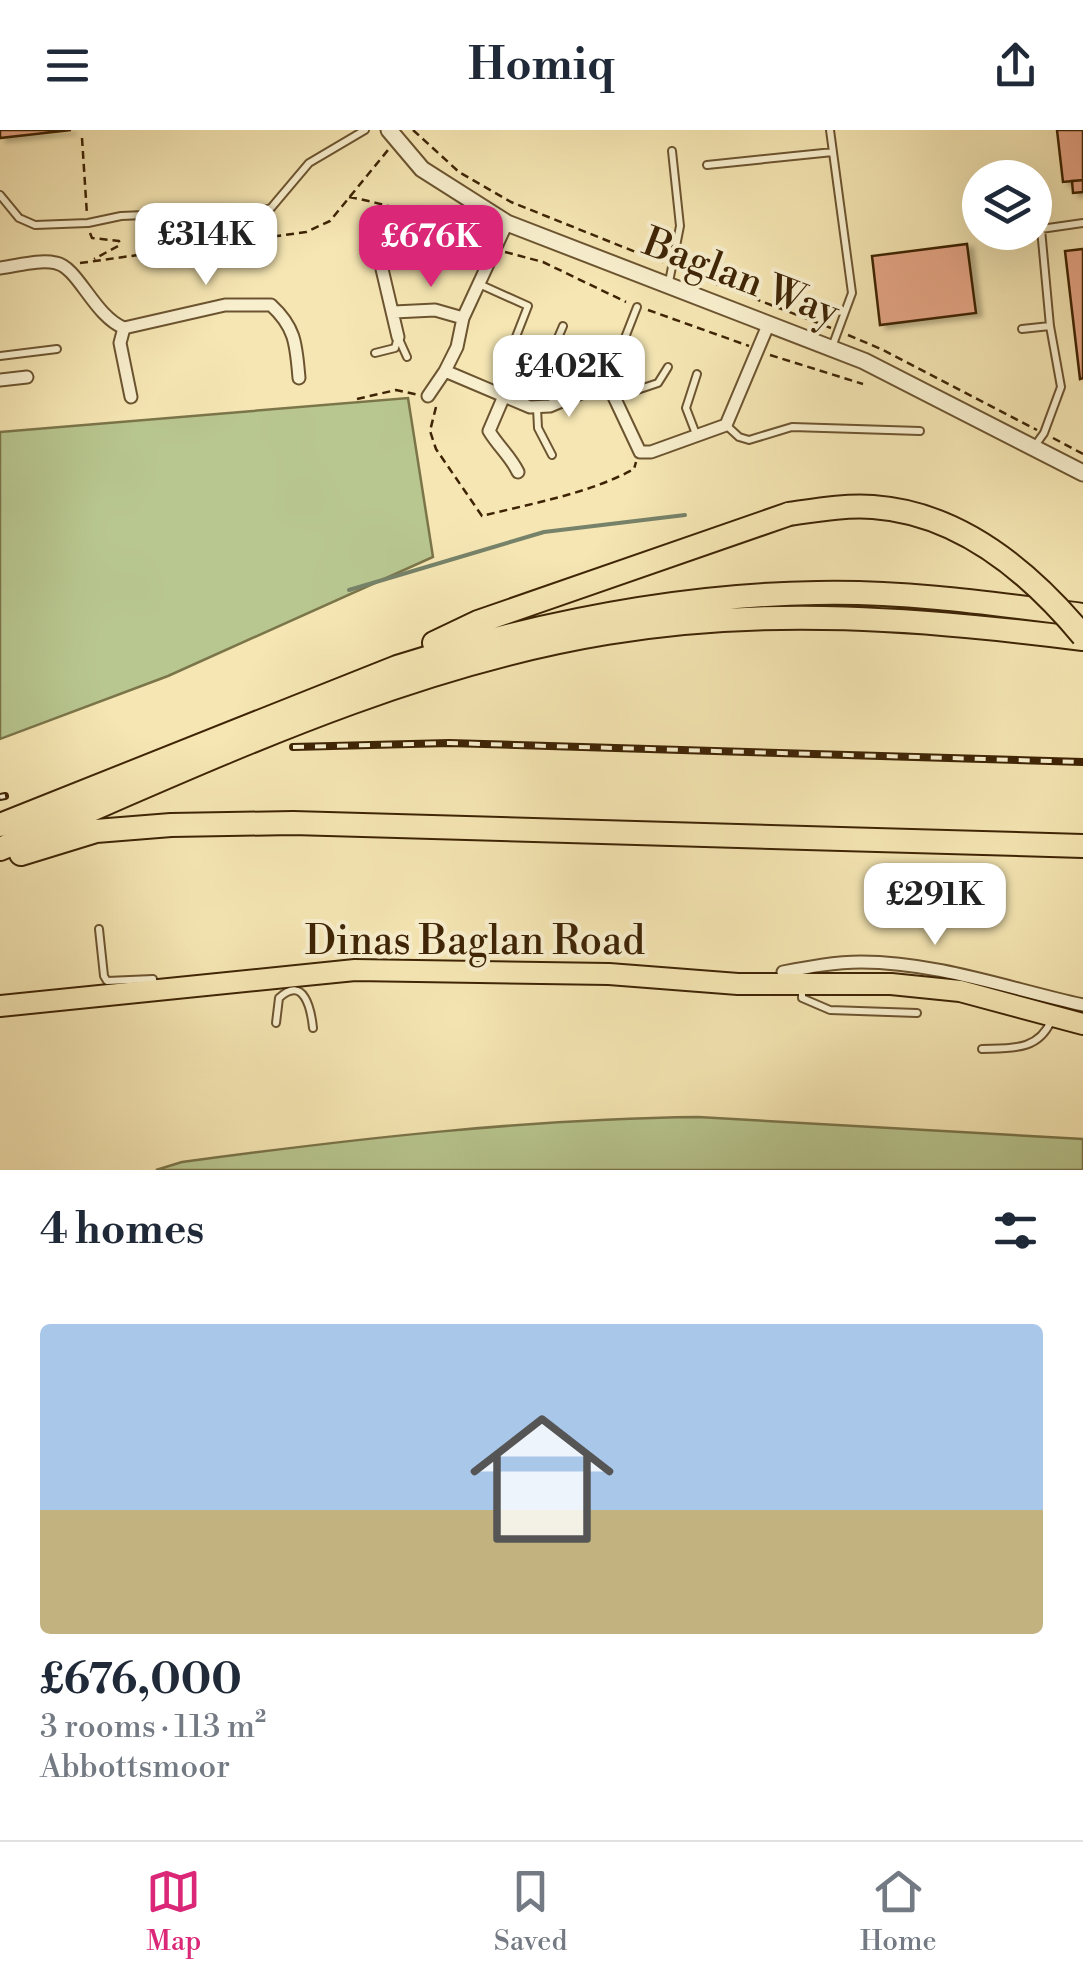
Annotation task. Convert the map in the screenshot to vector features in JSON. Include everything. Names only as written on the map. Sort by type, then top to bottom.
[{"type":"highway","points":[[336,690],[478,622],[789,514],[874,507],[946,525],[985,544],[1024,575],[1083,638]]},
{"type":"highway","points":[[0,825],[398,667],[501,636],[604,614],[676,602],[819,592],[892,594],[1083,615]]},
{"type":"highway","points":[[0,849],[249,744],[404,684],[467,664],[606,633],[676,624],[820,616],[890,618],[1083,638]]},
{"type":"highway","points":[[0,860],[96,830],[294,822],[1083,846]]},
{"type":"main road","name":"Dinas Baglan Road","points":[[0,1006],[154,990],[289,984],[355,970],[610,974],[738,984],[891,984],[960,990],[1083,1024]]},
{"type":"street","name":"Baglan Way","points":[[392,135],[422,170],[507,223],[671,275],[769,324],[835,339],[1032,449],[1083,473]]},
{"type":"street","points":[[428,396],[457,346],[463,318],[507,223]]},
{"type":"street","points":[[0,268],[58,263],[96,308],[124,328],[225,305],[271,305],[288,321],[299,373],[284,370]]},
{"type":"street","points":[[382,269],[398,338]]},
{"type":"street","points":[[394,312],[434,310],[463,318]]},
{"type":"street","points":[[445,371],[530,407],[560,402],[607,382],[640,452],[651,452],[726,425],[769,324]]},
{"type":"street","points":[[124,328],[120,343],[135,388]]},
{"type":"street","points":[[0,380],[27,377]]},
{"type":"street","points":[[504,396],[489,431],[518,472]]},
{"type":"street","points":[[783,972],[841,962],[914,966],[1083,1005]]},
{"type":"lane","points":[[0,195],[18,218],[35,224],[264,210],[271,208],[309,163],[365,130]]},
{"type":"lane","points":[[830,130],[852,292],[835,339]]},
{"type":"lane","points":[[671,275],[680,226],[672,151]]},
{"type":"lane","points":[[708,165],[833,152]]},
{"type":"lane","points":[[1032,449],[1044,434],[1061,387],[1050,326],[1041,229],[1083,223]]},
{"type":"lane","points":[[479,284],[528,306],[510,352]]},
{"type":"lane","points":[[607,382],[638,308]]},
{"type":"lane","points":[[560,402],[546,366],[563,326]]},
{"type":"lane","points":[[1022,328],[1050,326]]},
{"type":"lane","points":[[375,354],[395,348],[398,338]]},
{"type":"lane","points":[[398,338],[407,357]]},
{"type":"lane","points":[[0,356],[56,349]]},
{"type":"lane","points":[[615,398],[658,383],[668,367]]},
{"type":"lane","points":[[696,436],[686,408],[698,374]]},
{"type":"lane","points":[[537,406],[538,428],[552,455]]},
{"type":"lane","points":[[726,425],[749,440],[792,427],[920,430]]},
{"type":"lane","points":[[99,928],[104,976],[108,981],[153,979],[154,990]]},
{"type":"lane","points":[[276,1023],[279,998],[289,984],[308,1001],[313,1028]]},
{"type":"lane","points":[[802,984],[802,998],[830,1010],[917,1013]]},
{"type":"lane","points":[[982,1049],[1031,1045],[1045,1033],[1052,1016]]},
{"type":"path","points":[[413,130],[459,172],[510,202],[671,275],[835,339],[881,349],[1083,454]]},
{"type":"path","points":[[58,263],[306,232],[330,221],[392,135]]},
{"type":"path","points":[[350,198],[397,208],[461,231],[495,250],[543,262],[638,308],[661,312],[783,362],[863,384]]},
{"type":"path","points":[[357,399],[396,390],[428,396]]},
{"type":"green space","points":[[408,398],[433,557],[168,676],[0,739],[0,432]]},
{"type":"green space","points":[[698,1117],[1083,1139],[1083,1170],[156,1170],[182,1162],[440,1132]]},
{"type":"building","points":[[0,130],[71,130],[0,138]]},
{"type":"building","points":[[1057,130],[1083,130],[1083,180],[1063,182]]},
{"type":"building","points":[[1083,180],[1083,192],[1073,193],[1072,181]]},
{"type":"building","points":[[962,245],[962,250],[968,250],[976,313],[880,325],[872,256]]},
{"type":"building","points":[[1083,249],[1083,378],[1080,379],[1065,251]]},
{"type":"waterway","points":[[349,590],[544,532],[685,515]]},
{"type":"railway","points":[[293,747],[449,743],[1083,762]]},
{"type":"railway","points":[[0,797],[5,796]]}]
